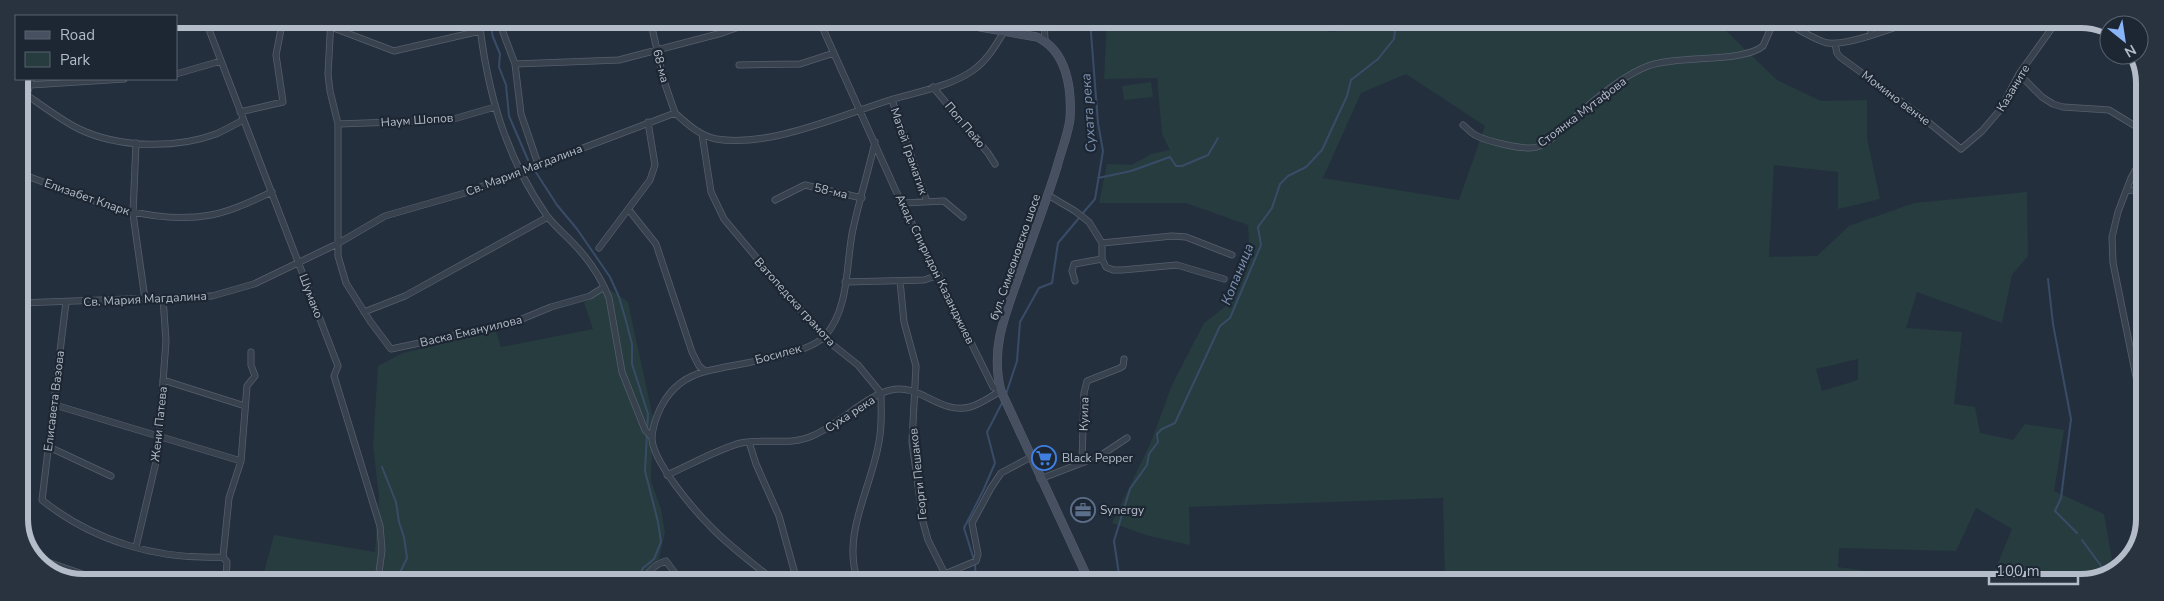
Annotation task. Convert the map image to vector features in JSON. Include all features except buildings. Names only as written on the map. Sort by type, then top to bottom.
[{"type":"street","name":"Шумако","points":[[208,28],[338,366],[334,376],[368,493],[378,520],[382,550],[379,574]]},
{"type":"street","points":[[240,112],[284,102],[276,55],[280,28]]},
{"type":"street","points":[[331,28],[329,82],[338,124],[338,244],[342,275],[364,312],[405,296],[548,217]]},
{"type":"street","points":[[334,28],[394,51],[480,31]]},
{"type":"street","points":[[480,28],[485,70],[494,107],[506,139],[521,171],[548,217],[595,270],[604,287],[609,298],[622,372],[645,430],[652,437]]},
{"type":"street","points":[[503,28],[515,64],[521,114],[538,164]]},
{"type":"street","name":"68-ма","points":[[652,28],[675,113]]},
{"type":"street","points":[[515,64],[619,60],[737,28]]},
{"type":"street","points":[[823,28],[875,142],[852,234],[839,312],[824,338]]},
{"type":"street","points":[[988,28],[1030,34],[1045,40],[1044,28]]},
{"type":"street","name":"Стоянка Мутафова","points":[[1462,125],[1473,134],[1491,141],[1527,148],[1537,147],[1559,131],[1589,104],[1641,70],[1658,63],[1674,60],[1749,54],[1763,46],[1771,28]]},
{"type":"street","points":[[1797,28],[1825,43],[1835,44],[1892,28]]},
{"type":"street","points":[[1870,28],[1871,35]]},
{"type":"street","name":"Казаните","points":[[1961,149],[1982,131],[2000,110],[2019,74],[2053,28]]},
{"type":"street","points":[[675,113],[702,134],[715,139],[744,141],[785,134],[933,87],[972,72],[984,61],[1005,30]]},
{"type":"street","name":"бул. Симеоновско шосе","points":[[1045,40],[1056,51],[1065,69],[1070,112],[1068,128],[1048,195],[1005,315],[997,352],[997,374],[1001,391],[1008,407],[1086,574]]},
{"type":"street","name":"Момино венче","points":[[1835,44],[1840,57],[1916,112],[1961,149]]},
{"type":"street","points":[[739,65],[800,64],[834,53]]},
{"type":"street","points":[[178,73],[221,61]]},
{"type":"street","points":[[2019,74],[2042,97],[2053,104],[2063,107],[2108,110],[2136,127]]},
{"type":"street","points":[[30,82],[93,80]]},
{"type":"street","name":"Поп Пейо","points":[[933,87],[995,164]]},
{"type":"street","points":[[28,97],[51,113],[80,129],[103,137],[136,144],[166,144],[200,138],[216,134],[244,120]]},
{"type":"street","name":"Матей Граматик","points":[[892,100],[927,202]]},
{"type":"street","name":"Наум Шопов","points":[[338,124],[450,120],[494,107]]},
{"type":"street","name":"Св. Мария Магдалина","points":[[28,303],[212,296],[254,284],[338,244],[385,216],[465,193],[675,113]]},
{"type":"street","points":[[599,248],[650,180],[655,165],[648,122]]},
{"type":"street","name":"Ватопедска грамота","points":[[702,134],[711,192],[724,218],[824,338],[858,365],[881,393]]},
{"type":"street","name":"Акад. Спиридон Казанджиев","points":[[875,142],[895,190],[939,275],[993,387],[1001,391]]},
{"type":"street","points":[[136,144],[133,214],[145,299]]},
{"type":"street","points":[[2136,173],[2118,212],[2112,237],[2113,263],[2136,377]]},
{"type":"street","name":"Елизабет Кларк","points":[[28,176],[133,214],[189,218],[213,215],[237,208],[272,192]]},
{"type":"street","name":"58-ма","points":[[775,200],[805,185],[862,198]]},
{"type":"street","points":[[2128,190],[2136,190]]},
{"type":"street","points":[[1048,195],[1075,210],[1085,218],[1102,243],[1102,259],[1106,267],[1113,270],[1176,266],[1224,279]]},
{"type":"street","points":[[903,203],[944,201],[963,217]]},
{"type":"street","points":[[629,210],[656,244],[692,352],[699,366],[705,371]]},
{"type":"street","points":[[1102,243],[1172,236],[1186,237],[1232,255]]},
{"type":"street","points":[[1075,281],[1072,271],[1074,264],[1102,259]]},
{"type":"street","points":[[845,282],[900,282],[924,280],[939,275]]},
{"type":"street","name":"Георги Пешаков","points":[[900,282],[904,322],[916,366],[912,442],[923,522],[928,540],[945,574]]},
{"type":"street","name":"Васка Емануилова","points":[[364,312],[391,349],[510,324],[551,306],[590,296],[604,287]]},
{"type":"street","name":"Жени Патева","points":[[136,547],[156,462],[159,436],[166,340],[163,298]]},
{"type":"street","name":"Елисавета Вазова","points":[[66,302],[42,500],[64,517],[97,534],[136,547]]},
{"type":"street","name":"Босилек","points":[[766,574],[711,527],[667,475],[658,461],[652,437],[659,412],[667,395],[689,377],[705,371],[792,353],[824,338]]},
{"type":"street","points":[[226,574],[227,562],[223,557],[229,498],[241,461],[247,386],[255,376],[251,365],[251,352]]},
{"type":"street","name":"Куила","points":[[1082,463],[1084,393],[1087,381],[1120,368],[1123,366],[1124,360]]},
{"type":"street","points":[[163,380],[245,406]]},
{"type":"street","name":"Суха река","points":[[667,475],[739,444],[810,438],[828,429],[881,393],[906,388],[916,391]]},
{"type":"street","points":[[916,391],[938,404],[953,409],[971,407],[1001,391]]},
{"type":"street","points":[[857,574],[853,554],[854,533],[880,436],[881,393]]},
{"type":"street","points":[[55,405],[241,461]]},
{"type":"street","points":[[1040,479],[1100,456],[1127,438]]},
{"type":"street","points":[[749,442],[756,464],[779,516],[795,574]]},
{"type":"street","points":[[49,447],[111,476]]},
{"type":"street","points":[[945,574],[973,562],[978,554],[972,523],[991,488],[1001,474],[1031,457]]},
{"type":"street","points":[[136,547],[158,553],[196,558],[223,557]]},
{"type":"street","points":[[648,574],[658,563],[666,561],[676,574]]},
{"type":"street","points":[[51,563],[83,574]]},
{"type":"green space","points":[[1107,28],[1328,28],[1329,32],[1374,28],[1723,28],[1777,80],[1821,101],[1867,100],[1867,138],[1880,199],[1838,209],[1838,172],[1774,165],[1769,257],[1817,256],[1849,226],[1914,203],[2027,192],[2028,256],[2012,275],[2002,323],[1917,292],[1906,328],[1962,332],[1954,404],[1975,407],[1980,433],[2013,440],[2025,424],[2064,430],[2054,491],[2104,514],[2113,564],[2099,571],[2082,574],[1993,574],[2012,529],[1976,508],[1956,551],[1839,548],[1838,567],[1886,574],[1445,574],[1443,498],[1189,507],[1190,545],[1149,536],[1112,523],[1151,442],[1172,385],[1204,323],[1226,306],[1250,262],[1248,225],[1186,203],[1099,203],[1107,164],[1132,165],[1151,154],[1170,150],[1162,134],[1157,78],[1104,79]],"holes":[[[1406,74],[1485,126],[1459,200],[1323,178],[1361,93]],[[1858,359],[1858,380],[1822,391],[1816,369]]]},
{"type":"green space","points":[[1151,82],[1153,97],[1124,100],[1122,86]]},
{"type":"green space","points":[[603,285],[628,302],[653,418],[651,481],[661,509],[665,532],[658,563],[650,574],[264,574],[274,535],[375,552],[379,497],[373,446],[378,366],[403,353],[496,331],[501,347],[593,329],[584,303]]},
{"type":"waterway","points":[[491,28],[500,54],[499,67],[506,85],[509,116],[528,160],[557,205],[577,229],[610,277],[619,297],[626,321],[632,344],[632,364],[648,414],[645,471],[661,542],[654,559],[643,568],[640,574]]},
{"type":"waterway","name":"Сухата река","points":[[1082,214],[1095,199],[1103,151],[1098,123],[1091,28]]},
{"type":"waterway","name":"Копаница","points":[[1119,574],[1114,541],[1130,489],[1147,465],[1149,454],[1158,442],[1157,434],[1162,429],[1175,423],[1220,326],[1230,318],[1261,245],[1258,227],[1272,208],[1280,184],[1288,176],[1306,167],[1322,150],[1347,96],[1351,80],[1378,59],[1394,39],[1395,28]]},
{"type":"waterway","points":[[1098,178],[1131,171],[1170,157],[1176,166],[1182,166],[1208,155],[1218,138]]},
{"type":"waterway","name":"Сухата река","points":[[1006,394],[1017,361],[1020,322],[1039,288],[1052,283],[1058,243],[1079,218]]},
{"type":"waterway","points":[[2048,279],[2053,324],[2071,419],[2061,498],[2055,511],[2077,533]]},
{"type":"waterway","name":"Сухата река","points":[[974,560],[964,528],[995,463],[987,432],[1003,401]]},
{"type":"waterway","points":[[382,467],[396,502],[399,522],[404,537],[407,558],[399,574]]},
{"type":"waterway","points":[[2082,540],[2103,569]]},
{"type":"waterway","name":"Сухата река","points":[[975,564],[976,574]]},
{"type":"place","name":"Black Pepper","points":[[1044,458]]},
{"type":"place","name":"Synergy","points":[[1083,510]]}]
